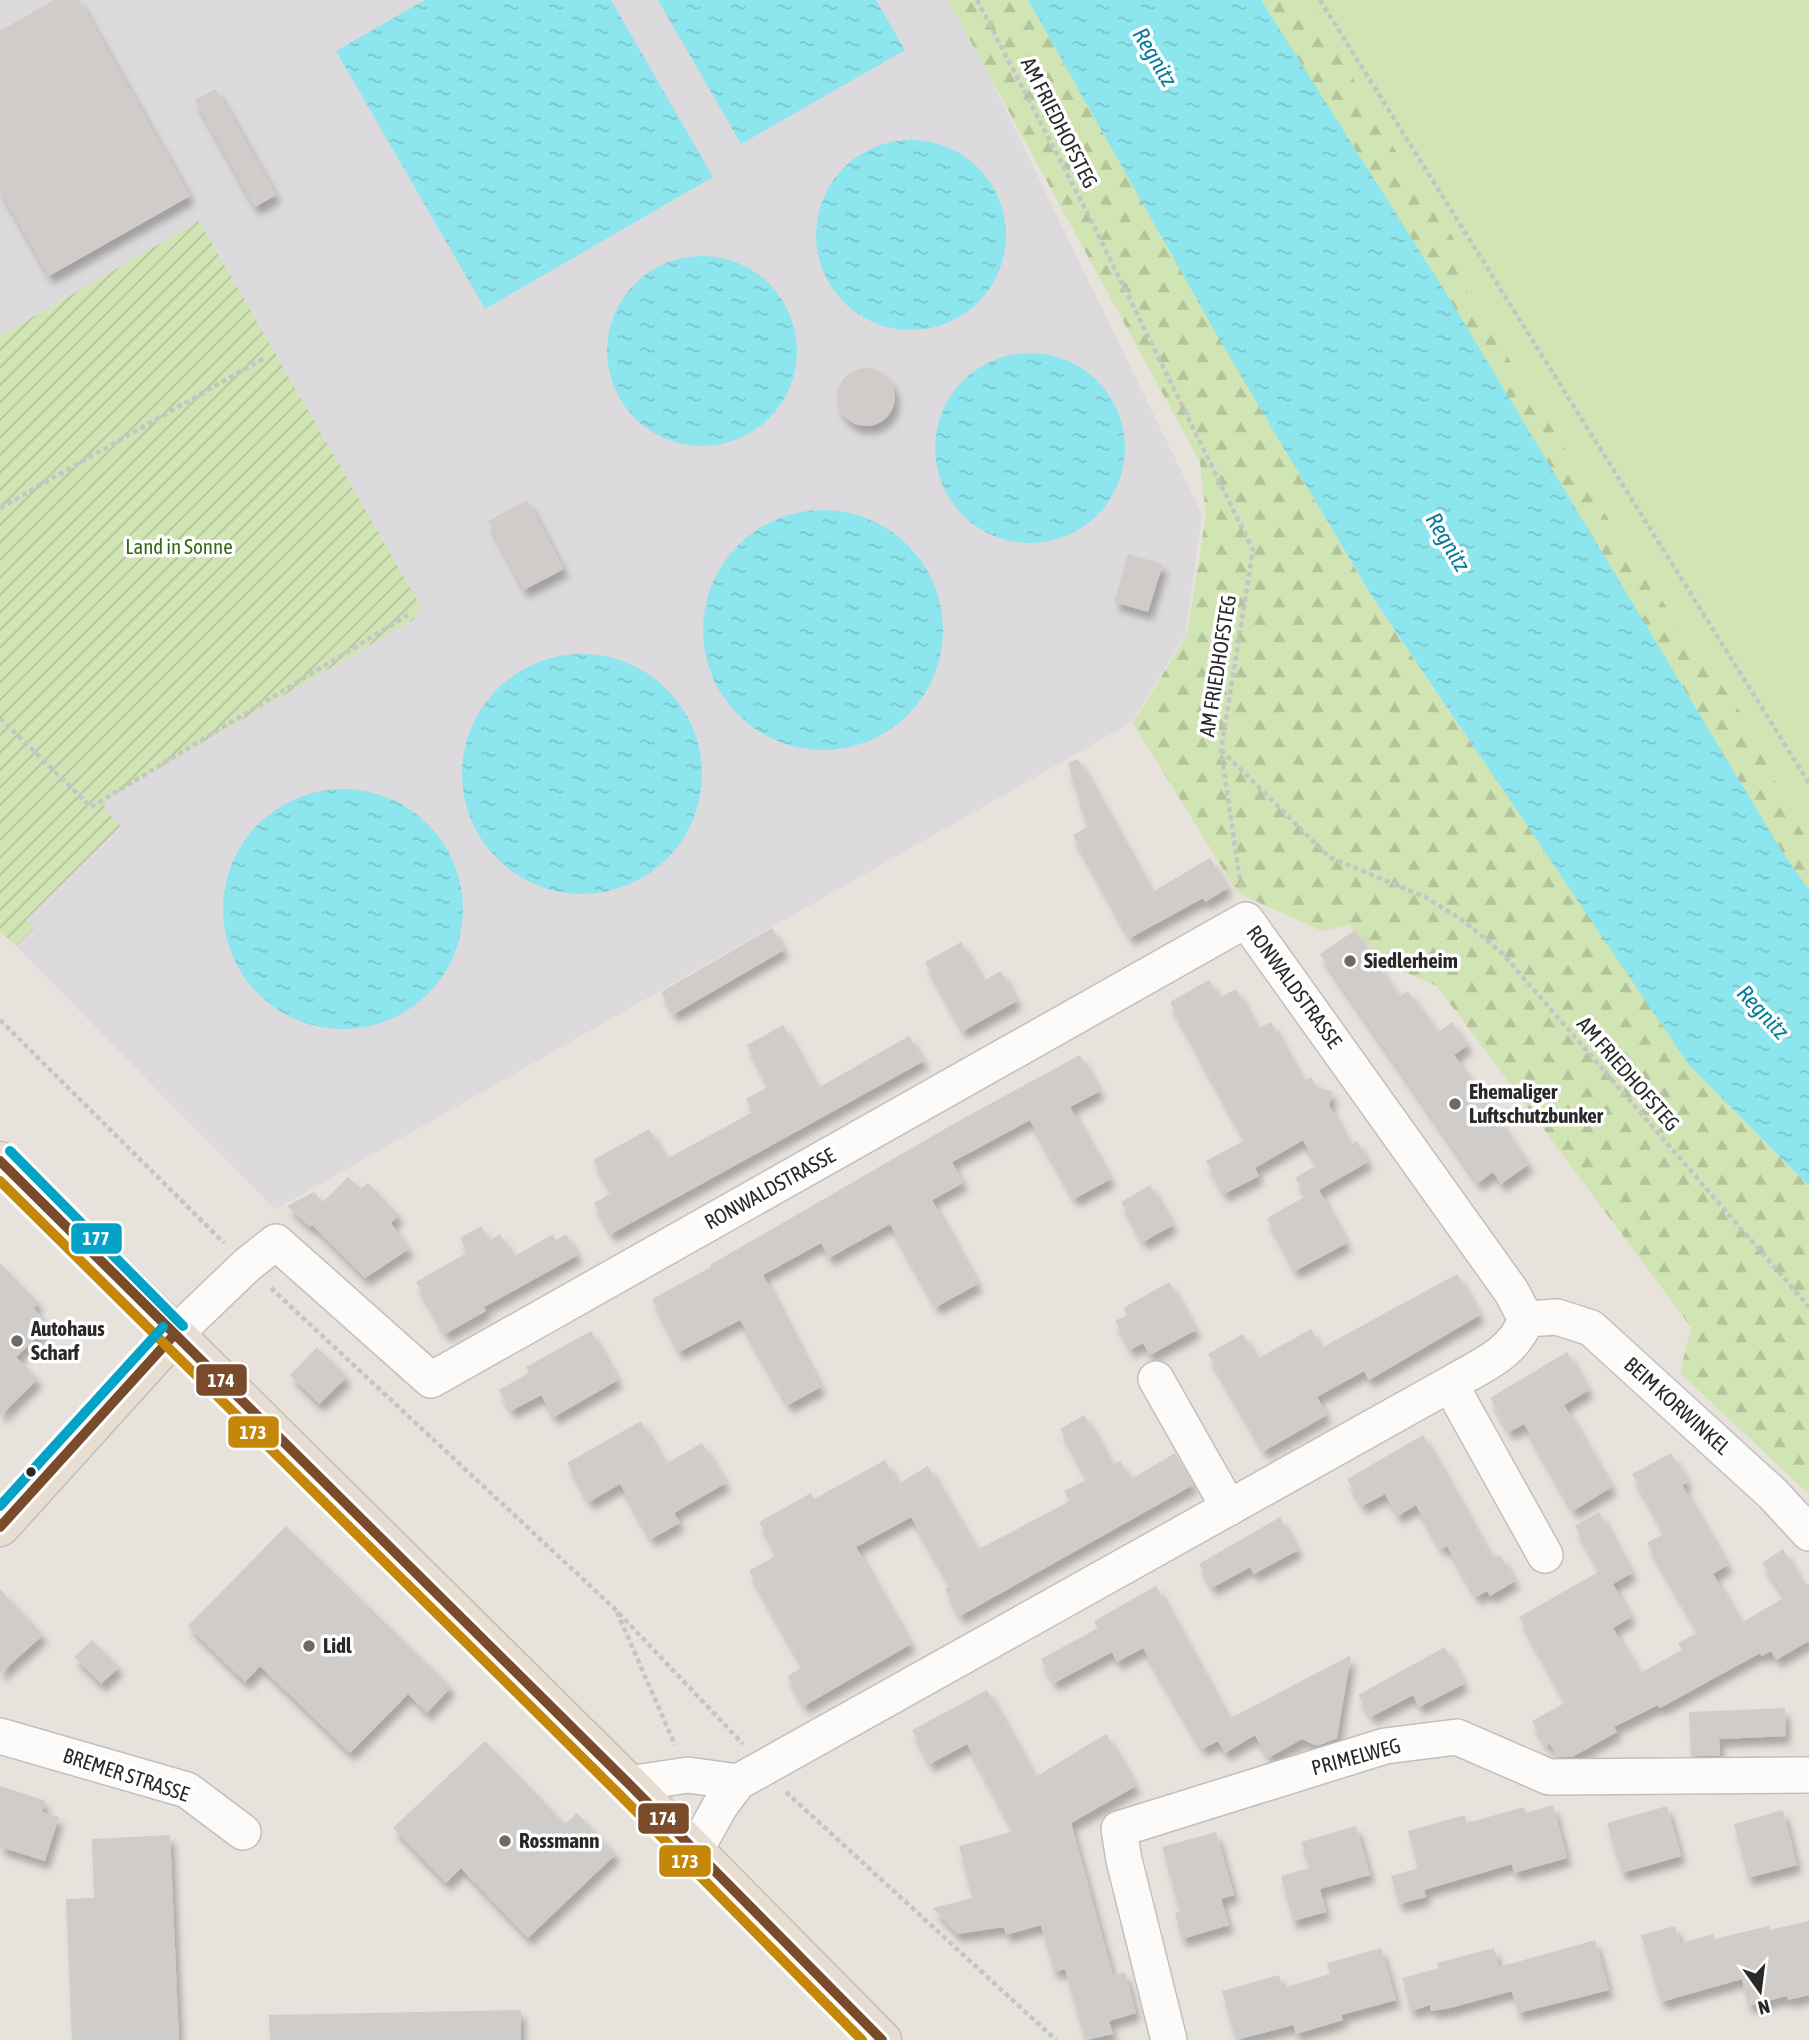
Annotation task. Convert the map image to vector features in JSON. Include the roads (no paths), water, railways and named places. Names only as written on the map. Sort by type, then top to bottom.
[{"type":"main road","points":[[0,1161],[173,1336],[629,1784],[883,2040]]},
{"type":"main road","points":[[0,1527],[173,1336]]},
{"type":"street","name":"RONWALDSTRASSE","points":[[173,1336],[247,1265],[276,1242],[431,1380],[1246,920],[1511,1291],[1526,1319]]},
{"type":"street","name":"BEIM KORWINKEL","points":[[1526,1319],[1557,1317],[1591,1328],[1773,1494],[1809,1532]]},
{"type":"street","points":[[695,1851],[720,1806],[752,1775],[1450,1384],[1511,1348],[1521,1334],[1526,1319]]},
{"type":"street","points":[[1156,1379],[1229,1508]]},
{"type":"street","points":[[1450,1384],[1545,1555]]},
{"type":"street","name":"BREMER STRASSE","points":[[0,1736],[187,1790],[243,1832]]},
{"type":"street","name":"PRIMELWEG","points":[[1169,2040],[1124,1860],[1119,1829],[1385,1746],[1457,1737],[1549,1777],[1809,1775]]},
{"type":"street","points":[[629,1784],[688,1775],[752,1775]]},
{"type":"water","points":[[425,0],[611,0],[713,177],[485,309],[336,51]]},
{"type":"water","points":[[658,0],[876,0],[905,50],[741,144]]},
{"type":"water","name":"Regnitz","points":[[1028,0],[1261,0],[1446,293],[1783,853],[1809,890],[1809,1186],[1689,1065],[1373,598],[1222,344]]},
{"type":"water","points":[[911,140],[947,147],[978,168],[999,199],[1006,235],[999,271],[978,302],[947,323],[911,330],[875,323],[844,302],[823,271],[816,235],[823,199],[844,168],[875,147]]},
{"type":"water","points":[[702,256],[738,263],[769,284],[790,315],[797,351],[790,387],[769,418],[738,439],[702,446],[666,439],[635,418],[614,387],[607,351],[614,315],[635,284],[666,263]]},
{"type":"water","points":[[1030,353],[1066,360],[1097,381],[1118,412],[1125,448],[1118,484],[1097,515],[1066,536],[1030,543],[994,536],[963,515],[942,484],[935,448],[942,412],[963,381],[994,360]]},
{"type":"water","points":[[823,510],[869,520],[908,545],[933,584],[943,630],[933,676],[908,715],[869,740],[823,750],[777,740],[738,715],[713,676],[703,630],[713,584],[738,545],[777,520]]},
{"type":"water","points":[[582,654],[628,664],[667,689],[692,728],[702,774],[692,820],[667,859],[628,884],[582,894],[536,884],[497,859],[472,820],[462,774],[472,728],[497,689],[536,664]]},
{"type":"water","points":[[343,789],[389,799],[428,824],[453,863],[463,909],[453,955],[428,994],[389,1019],[343,1029],[297,1019],[258,994],[233,955],[223,909],[233,863],[258,824],[297,799]]},
{"type":"place","name":"Siedlerheim","points":[[1350,961]]},
{"type":"place","name":"Ehemaliger Luftschutzbunker","points":[[1455,1104]]},
{"type":"place","name":"Autohaus Scharf","points":[[17,1341]]},
{"type":"place","name":"Lidl","points":[[309,1646]]},
{"type":"place","name":"Rossmann","points":[[505,1841]]},
{"type":"park label","name":"Land in Sonne","points":[[179,547]]}]
